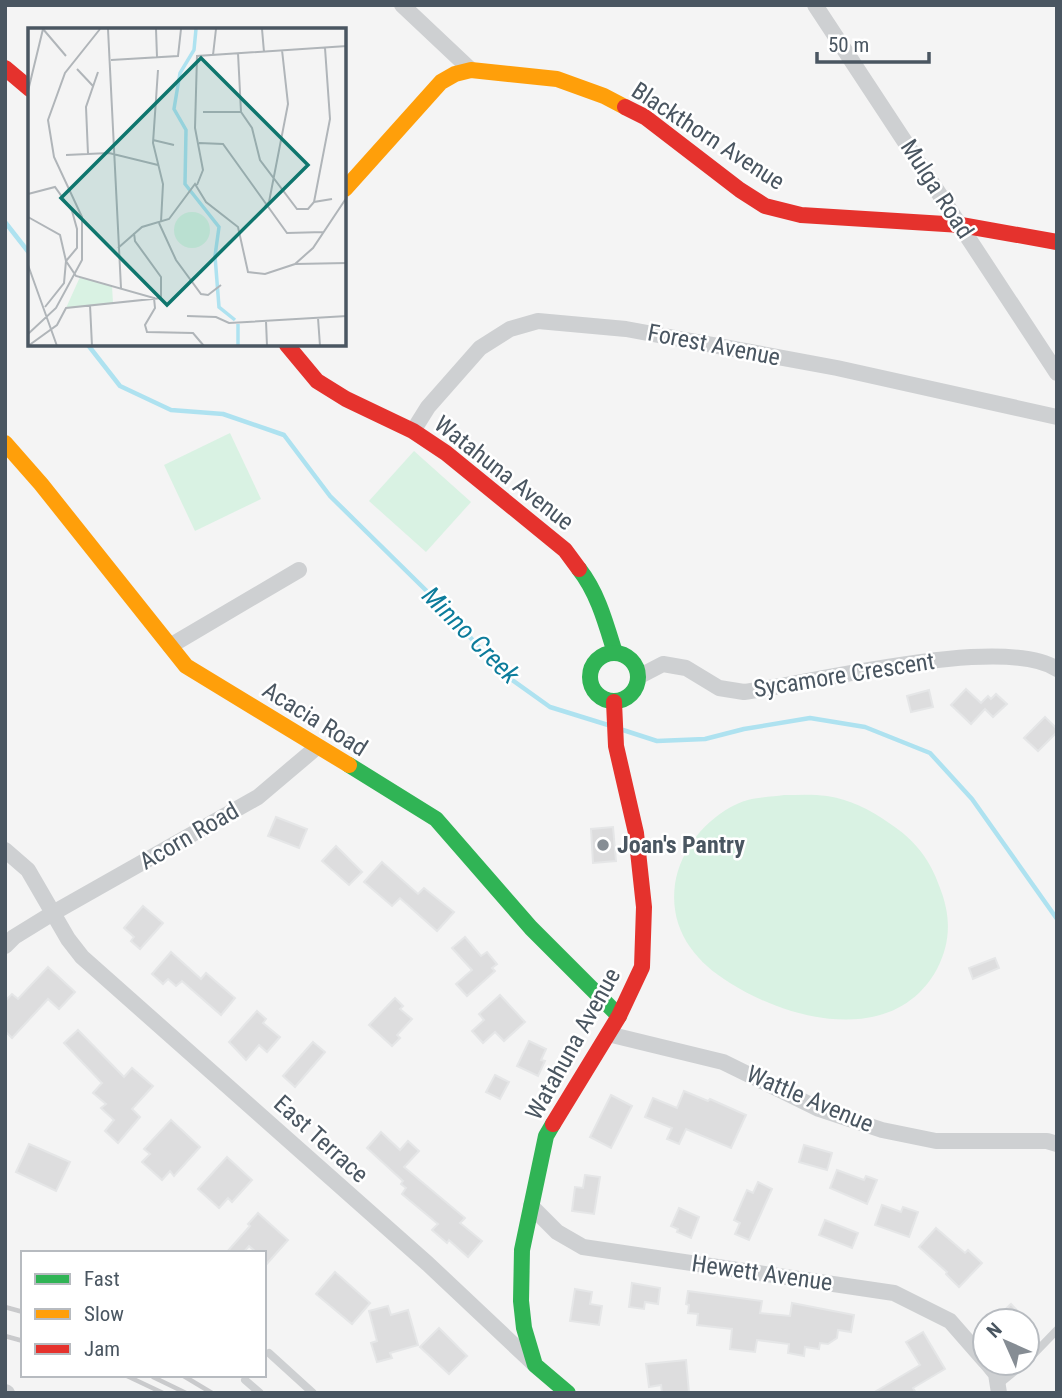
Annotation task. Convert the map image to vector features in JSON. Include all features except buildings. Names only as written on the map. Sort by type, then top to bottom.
[{"type":"street","points":[[402,5],[471,71]]},
{"type":"street","name":"Mulga Road","points":[[815,5],[1057,373]]},
{"type":"street","points":[[5,68],[28,87]]},
{"type":"street","name":"Blackthorn Avenue","points":[[346,188],[441,82],[455,74],[471,71],[557,79],[604,96],[645,117],[765,206],[801,215],[961,225],[1057,242]]},
{"type":"street","name":"Forest Avenue","points":[[413,431],[428,407],[480,348],[510,330],[538,321],[626,328],[837,368],[1055,417]]},
{"type":"street","name":"Watahuna Avenue","points":[[288,346],[317,381],[346,399],[413,431],[446,453],[565,550],[587,579],[603,615],[615,653]]},
{"type":"street","points":[[1055,417],[1057,399]]},
{"type":"street","name":"Acacia Road","points":[[5,443],[41,484],[186,666],[436,819],[531,928],[618,1016]]},
{"type":"street","points":[[170,646],[299,570]]},
{"type":"street","points":[[615,653],[630,660],[638,677],[633,693],[614,709],[598,696],[589,679],[594,663],[601,657],[615,653]]},
{"type":"street","name":"Sycamore Crescent","points":[[638,677],[663,664],[686,668],[719,688],[744,692],[946,658],[1029,657],[1057,669]]},
{"type":"street","name":"Watahuna Avenue","points":[[535,1365],[524,1328],[521,1301],[522,1250],[547,1136],[608,1034],[642,967],[644,906],[636,833],[615,738],[614,709]]},
{"type":"street","name":"Acorn Road","points":[[5,946],[14,937],[53,913],[258,797],[317,747]]},
{"type":"street","name":"East Terrace","points":[[5,850],[28,870],[68,939],[82,957],[428,1264],[568,1393]]},
{"type":"street","name":"Wattle Avenue","points":[[608,1034],[723,1062],[819,1109],[882,1130],[936,1141],[1047,1141],[1057,1144]]},
{"type":"street","name":"Hewett Avenue","points":[[531,1206],[558,1232],[583,1247],[894,1293],[950,1321],[971,1345]]},
{"type":"lane","points":[[1041,1347],[1057,1330]]},
{"type":"lane","points":[[269,1353],[313,1393]]},
{"type":"lane","points":[[245,1380],[260,1393]]},
{"type":"green space","points":[[230,433],[261,499],[195,531],[164,465]]},
{"type":"green space","points":[[414,451],[471,502],[426,552],[369,501]]},
{"type":"green space","points":[[784,795],[827,796],[852,802],[882,818],[907,836],[931,868],[940,888],[948,919],[945,949],[937,969],[919,993],[896,1009],[869,1018],[841,1020],[783,1008],[755,997],[705,965],[680,929],[674,900],[675,884],[682,859],[696,836],[715,818],[737,804]]},
{"type":"waterway","name":"Minno Creek","points":[[5,222],[28,251]]},
{"type":"waterway","name":"Minno Creek","points":[[89,346],[120,386],[171,410],[223,414],[284,435],[330,496],[445,609],[501,672],[550,707],[608,725]]},
{"type":"waterway","name":"Minno Creek","points":[[623,730],[657,741],[705,739],[744,729],[810,718],[865,727],[930,753],[972,799],[1057,919]]},
{"type":"railway","points":[[5,1307],[21,1311]]},
{"type":"railway","points":[[5,1336],[21,1340]]},
{"type":"railway","points":[[129,1377],[163,1393]]},
{"type":"railway","points":[[153,1377],[186,1393]]},
{"type":"railway","points":[[185,1377],[212,1393]]},
{"type":"traffic: fast","points":[[579,569],[596,598],[615,653]]},
{"type":"traffic: fast","points":[[614,653],[631,660],[638,677],[631,694],[614,701],[597,694],[590,677],[597,660],[614,653]]},
{"type":"traffic: fast","points":[[349,765],[436,819],[531,928],[619,1016]]},
{"type":"traffic: fast","points":[[553,1124],[546,1136],[522,1250],[521,1301],[524,1328],[535,1365],[568,1393]]},
{"type":"traffic: slow","points":[[346,188],[441,82],[455,74],[471,70],[557,79],[604,96],[625,107]]},
{"type":"traffic: slow","points":[[5,443],[41,484],[186,666],[349,765]]},
{"type":"traffic: jam","points":[[5,68],[28,87]]},
{"type":"traffic: jam","points":[[625,107],[645,117],[765,206],[801,215],[961,225],[1057,242]]},
{"type":"traffic: jam","points":[[288,346],[317,381],[346,399],[413,431],[446,453],[565,550],[579,569]]},
{"type":"traffic: jam","points":[[553,1124],[619,1016],[642,967],[644,907],[636,833],[616,746],[614,702]]},
{"type":"place","name":"Joan's Pantry","points":[[603,845]]}]
